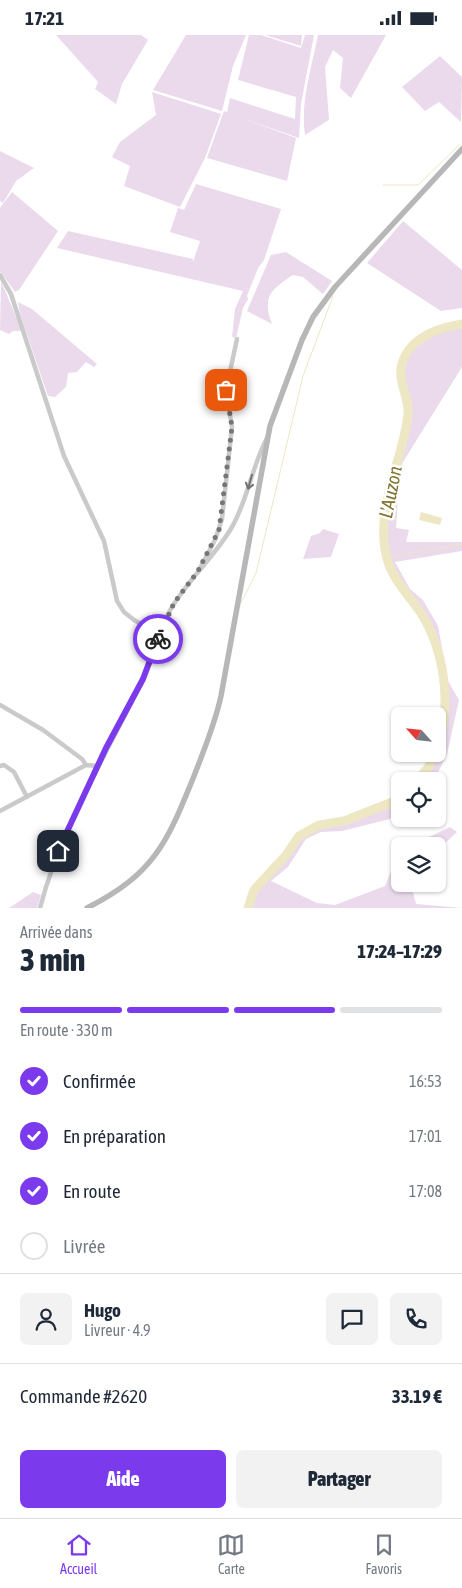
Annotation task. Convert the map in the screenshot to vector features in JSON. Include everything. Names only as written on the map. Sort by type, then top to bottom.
[{"type":"main road","points":[[87,908],[126,884],[151,861],[165,842],[189,788],[217,711],[268,437],[302,340],[320,307],[366,253],[462,149]]},
{"type":"street","points":[[0,275],[11,294],[64,456],[104,541],[117,601],[134,620],[160,635]]},
{"type":"street","points":[[198,571],[215,540],[222,519],[232,427],[226,390],[237,339]]},
{"type":"street","points":[[40,908],[53,862],[98,766],[143,679],[174,603],[231,529],[246,497],[259,453],[268,437]]},
{"type":"street","points":[[0,705],[43,730],[82,759],[86,765]]},
{"type":"street","points":[[0,766],[4,765],[14,772],[27,797]]},
{"type":"street","points":[[0,811],[86,765],[98,766]]},
{"type":"shaded area","points":[[56,35],[141,35],[148,40],[122,84],[116,104],[95,89],[98,82]]},
{"type":"shaded area","points":[[186,35],[246,35],[233,66],[222,111],[153,90]]},
{"type":"shaded area","points":[[249,35],[261,35],[301,48],[305,35],[314,35],[301,104],[299,138],[236,116],[296,138],[287,181],[207,158],[224,111],[227,112],[230,98],[295,119],[296,97],[238,80]]},
{"type":"shaded area","points":[[265,35],[302,35],[301,46]]},
{"type":"shaded area","points":[[318,35],[386,35],[351,98],[340,88],[343,58],[333,50],[325,67],[329,120],[305,135],[305,97]]},
{"type":"shaded area","points":[[440,56],[462,77],[461,122],[439,102],[425,111],[402,87]]},
{"type":"shaded area","points":[[152,92],[221,114],[205,158],[180,207],[124,186],[130,166],[112,157],[120,142],[156,115]]},
{"type":"shaded area","points":[[0,151],[34,168],[16,181],[3,203],[0,201]]},
{"type":"shaded area","points":[[196,184],[281,209],[264,260],[258,268],[247,296],[248,299],[243,308],[236,338],[232,337],[235,309],[243,291],[57,248],[68,231],[193,259],[193,262],[200,241],[170,232],[178,208],[184,210]]},
{"type":"shaded area","points":[[12,192],[58,231],[19,290],[15,292],[0,271],[0,208]]},
{"type":"shaded area","points":[[403,221],[462,270],[462,308],[441,311],[367,263]]},
{"type":"shaded area","points":[[286,252],[332,281],[323,294],[303,277],[293,275],[285,280],[274,290],[268,301],[272,324],[247,311],[271,255]]},
{"type":"shaded area","points":[[1,281],[22,331],[13,331],[9,334],[0,330]]},
{"type":"shaded area","points":[[18,302],[32,309],[97,364],[94,367],[86,362],[77,372],[68,373],[66,387],[55,397],[48,396],[20,314]]},
{"type":"shaded area","points":[[462,325],[462,367],[403,462],[397,482],[396,528],[409,530],[406,542],[462,542],[462,551],[395,562],[410,589],[423,600],[438,626],[448,681],[459,700],[446,756],[445,691],[436,640],[423,613],[393,570],[385,541],[385,523],[387,505],[407,433],[410,415],[409,400],[403,378],[404,363],[418,344],[447,328]]},
{"type":"shaded area","points":[[421,512],[442,518],[440,525],[419,520]]},
{"type":"shaded area","points":[[323,529],[339,534],[331,557],[303,559],[311,536],[320,533]]},
{"type":"shaded area","points":[[432,763],[443,763],[438,772],[426,772]]},
{"type":"shaded area","points":[[391,804],[390,819],[342,831],[321,832],[306,839],[288,867],[271,881],[317,903],[335,905],[385,886],[391,871],[391,892],[413,892],[416,904],[462,908],[250,908],[256,890],[301,838],[319,828],[346,823]]},
{"type":"shaded area","points":[[450,827],[457,832],[446,842],[446,837],[429,837]]},
{"type":"shaded area","points":[[33,892],[41,895],[37,908],[9,908]]},
{"type":"waterway","points":[[383,185],[418,185],[459,145]]},
{"type":"waterway","points":[[241,603],[256,573],[303,376],[333,296]]},
{"type":"waterway","name":"L'Auzon","points":[[444,707],[443,677],[435,643],[421,613],[397,581],[390,567],[384,540],[384,522],[390,486],[405,433],[408,415],[407,400],[401,379],[402,364],[405,356],[415,343],[429,334],[446,327],[462,324]]},
{"type":"waterway","points":[[387,557],[462,544]]},
{"type":"waterway","name":"L'Auzon","points":[[424,772],[430,763]]},
{"type":"waterway","name":"L'Auzon","points":[[248,908],[254,890],[286,855],[299,836],[319,825],[344,821],[391,803]]},
{"type":"way so far","points":[[158,639],[174,603],[198,571],[219,530],[222,519],[232,427],[228,414],[226,390]]},
{"type":"route","points":[[58,851],[106,748],[143,679],[158,639]]}]
